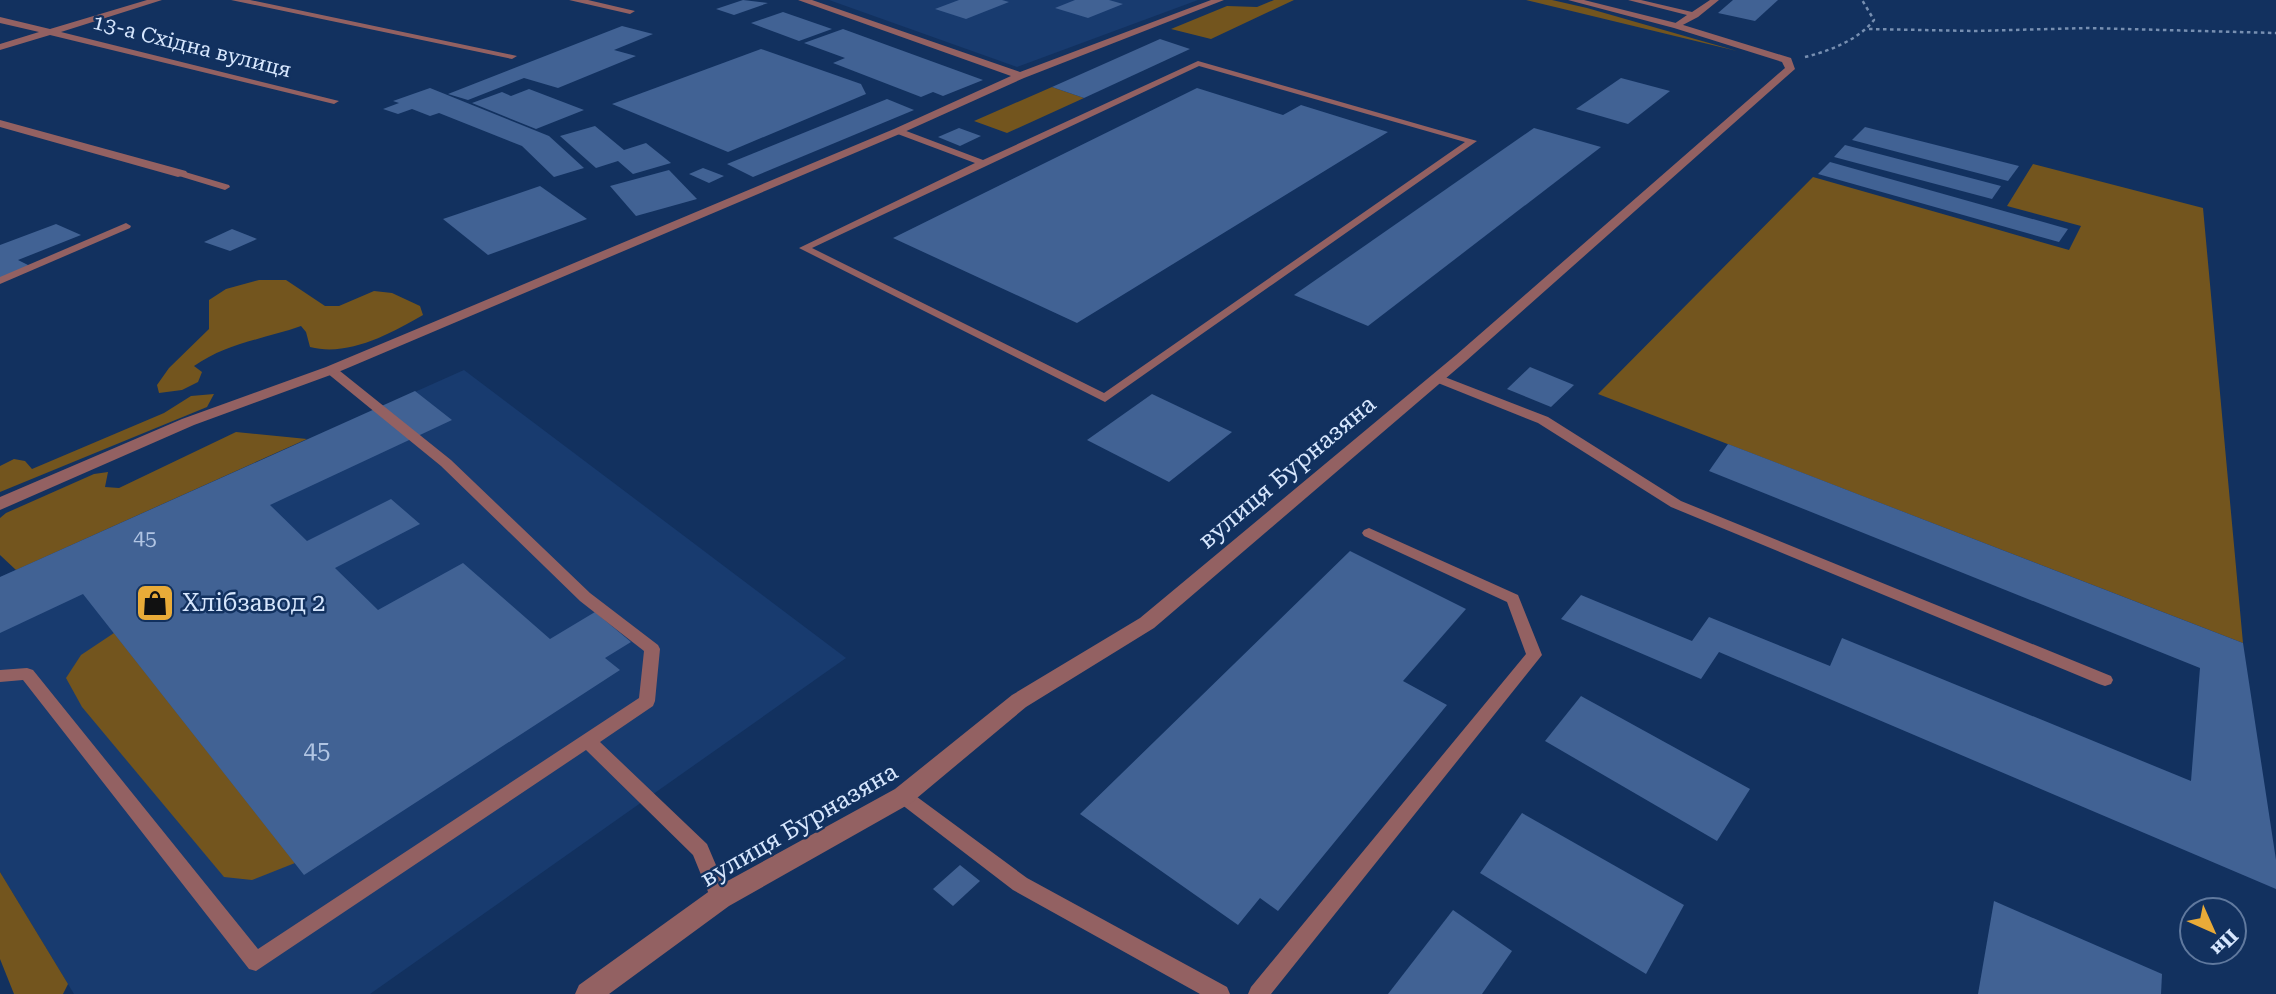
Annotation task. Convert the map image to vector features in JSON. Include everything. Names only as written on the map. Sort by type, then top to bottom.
[{"type":"street","points":[[0,47],[157,0]]},
{"type":"street","points":[[236,0],[512,56]]},
{"type":"street","points":[[574,0],[630,10]]},
{"type":"street","points":[[803,0],[1020,76]]},
{"type":"street","points":[[0,503],[188,422],[331,370],[898,131],[1020,76],[1219,0]]},
{"type":"street","points":[[1573,0],[1677,26],[1787,60]]},
{"type":"street","name":"13-а Східна вулиця","points":[[0,20],[334,101]]},
{"type":"street","name":"вулиця Бурназяна","points":[[588,994],[720,898],[903,796],[1019,701],[1147,624],[1437,377],[1790,69],[1787,60]]},
{"type":"street","points":[[0,123],[182,174]]},
{"type":"lane","points":[[1632,0],[1695,15]]},
{"type":"lane","points":[[1677,26],[1715,0]]},
{"type":"lane","points":[[898,131],[983,163],[1198,63],[1472,141],[1105,398],[804,248],[983,163]]},
{"type":"lane","points":[[182,174],[225,187]]},
{"type":"lane","points":[[0,281],[127,226]]},
{"type":"lane","points":[[0,676],[27,674],[256,962],[647,701],[652,649],[585,597],[446,463],[331,370]]},
{"type":"lane","points":[[1437,377],[1544,420],[1676,504],[2105,680]]},
{"type":"lane","points":[[1258,994],[1534,655],[1513,599],[1370,533]]},
{"type":"lane","points":[[589,742],[701,850],[720,898]]},
{"type":"lane","points":[[903,796],[1020,884],[1220,994]]},
{"type":"path","points":[[1862,0],[1874,20],[1869,29]]},
{"type":"path","points":[[1787,60],[1816,55],[1869,29],[1974,31],[2088,28],[2276,33]]},
{"type":"shaded area","points":[[829,0],[1198,0],[1017,67]]},
{"type":"shaded area","points":[[1274,0],[1294,0],[1211,39],[1171,29],[1227,6],[1257,7]]},
{"type":"shaded area","points":[[1526,0],[1552,0],[1587,8],[1737,51]]},
{"type":"shaded area","points":[[1052,87],[1084,98],[1007,133],[974,121]]},
{"type":"shaded area","points":[[2033,164],[2203,208],[2243,643],[1598,394],[1813,177],[2069,250],[2081,226],[2007,206]]},
{"type":"shaded area","points":[[259,280],[286,280],[325,306],[339,306],[374,291],[392,293],[420,306],[423,315],[383,336],[339,349],[310,347],[306,332],[301,326],[246,342],[219,352],[194,366],[202,372],[198,382],[182,390],[159,393],[157,385],[169,368],[209,329],[209,300],[226,289]]},
{"type":"shaded area","points":[[464,370],[846,658],[370,994],[74,994],[0,872],[0,577]]},
{"type":"shaded area","points":[[214,394],[207,407],[0,492],[0,466],[14,459],[25,461],[32,469],[164,413],[191,396]]},
{"type":"shaded area","points":[[236,432],[307,439],[16,570],[0,555],[0,518],[6,513],[94,474],[108,472],[105,487],[119,488]]},
{"type":"shaded area","points":[[114,633],[295,863],[252,880],[224,877],[82,707],[66,678],[81,655]]},
{"type":"shaded area","points":[[0,872],[68,984],[63,994],[14,994],[0,959]]},
{"type":"building","points":[[743,0],[768,3],[734,15],[716,9]]},
{"type":"building","points":[[959,0],[1009,2],[966,19],[935,9]]},
{"type":"building","points":[[1075,0],[1109,0],[1123,4],[1088,18],[1055,8]]},
{"type":"building","points":[[1733,0],[1778,0],[1755,21],[1718,13]]},
{"type":"building","points":[[783,12],[832,29],[799,41],[751,23]]},
{"type":"building","points":[[622,26],[653,34],[614,50],[636,56],[558,88],[524,78],[468,100],[448,94]]},
{"type":"building","points":[[843,29],[983,80],[943,96],[933,92],[921,97],[833,63],[845,58],[804,43]]},
{"type":"building","points":[[1160,39],[1190,49],[1084,98],[1052,87]]},
{"type":"building","points":[[761,49],[861,84],[866,94],[728,152],[612,104]]},
{"type":"building","points":[[1621,78],[1670,91],[1628,124],[1576,109]]},
{"type":"building","points":[[430,88],[549,136],[584,168],[554,177],[522,146],[439,113],[430,116],[412,109],[398,114],[383,109],[399,103],[393,101]]},
{"type":"building","points":[[1197,88],[1283,115],[1301,105],[1388,132],[1077,323],[893,238]]},
{"type":"building","points":[[529,89],[584,110],[536,129],[472,103],[502,92],[511,96]]},
{"type":"building","points":[[887,99],[914,110],[753,177],[727,164]]},
{"type":"building","points":[[595,126],[624,150],[646,143],[671,163],[633,174],[618,161],[596,168],[560,136]]},
{"type":"building","points":[[1865,127],[2019,166],[2008,181],[1852,140]]},
{"type":"building","points":[[959,128],[981,136],[960,146],[938,137]]},
{"type":"building","points":[[1534,128],[1601,147],[1368,326],[1294,295]]},
{"type":"building","points":[[1845,145],[2001,186],[1992,199],[1834,157]]},
{"type":"building","points":[[1830,162],[2068,229],[2059,242],[1818,174]]},
{"type":"building","points":[[703,168],[724,176],[709,183],[689,174]]},
{"type":"building","points":[[669,170],[697,199],[636,216],[610,186]]},
{"type":"building","points":[[540,186],[587,219],[488,255],[443,219]]},
{"type":"building","points":[[56,224],[81,235],[18,260],[32,267],[0,279],[0,245]]},
{"type":"building","points":[[232,229],[257,239],[230,251],[204,242]]},
{"type":"building","points":[[1530,367],[1574,385],[1551,407],[1507,389]]},
{"type":"building","points":[[415,391],[452,420],[270,505],[307,541],[391,499],[420,524],[335,568],[378,610],[463,563],[550,639],[595,612],[631,642],[605,658],[620,670],[304,875],[83,594],[0,633],[0,577]]},
{"type":"building","points":[[1152,394],[1232,432],[1169,482],[1087,440]]},
{"type":"building","points":[[1728,444],[2243,643],[2276,860],[2276,889],[1719,652],[1701,679],[1561,619],[1581,595],[1692,641],[1709,617],[1830,666],[1842,638],[2191,781],[2200,668],[1709,471]]},
{"type":"building","points":[[1350,551],[1466,609],[1403,681],[1447,705],[1278,911],[1260,898],[1238,925],[1080,814]]},
{"type":"building","points":[[1581,696],[1750,789],[1717,841],[1545,741]]},
{"type":"building","points":[[1522,813],[1684,905],[1646,974],[1480,873]]},
{"type":"building","points":[[960,865],[980,881],[953,906],[933,889]]},
{"type":"building","points":[[1994,901],[2162,974],[2161,994],[1978,994]]},
{"type":"building","points":[[1453,910],[1512,951],[1482,994],[1388,994]]},
{"type":"place","name":"Хлібзавод 2","points":[[155,603]]}]
